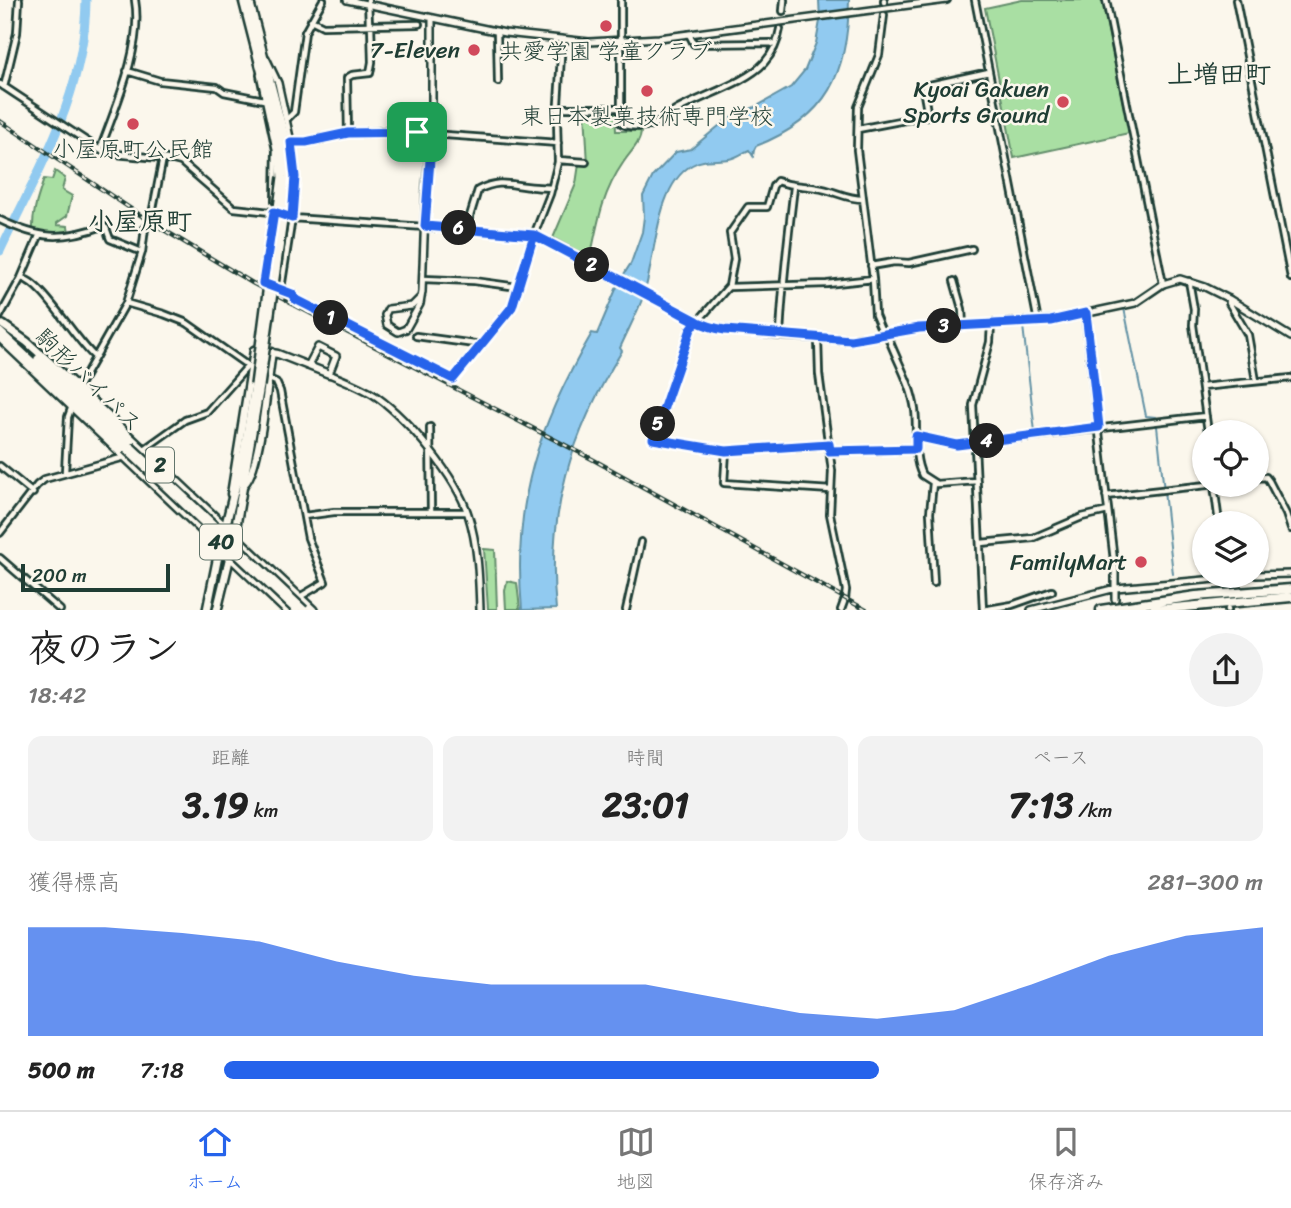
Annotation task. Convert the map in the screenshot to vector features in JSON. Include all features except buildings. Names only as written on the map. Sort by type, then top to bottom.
[{"type":"highway","points":[[1101,610],[1196,596],[1291,589]]},
{"type":"highway","points":[[1154,610],[1291,597]]},
{"type":"main road","name":"40","points":[[243,0],[278,135],[286,177]]},
{"type":"main road","name":"40","points":[[217,610],[243,485],[286,177],[284,135],[249,0]]},
{"type":"main road","name":"2","points":[[1,327],[27,342],[78,388],[313,610]]},
{"type":"main road","name":"駒形バイパス","points":[[1,327],[128,452],[296,610]]},
{"type":"main road","name":"2","points":[[0,338],[72,406],[128,452],[220,547],[285,609]]},
{"type":"main road","points":[[231,503],[249,367],[254,350],[272,352],[329,374]]},
{"type":"main road","points":[[243,485],[250,479],[257,455],[272,352]]},
{"type":"main road","name":"40","points":[[207,610],[258,385]]},
{"type":"main road","name":"駒形バイパス","points":[[128,452],[304,610]]},
{"type":"main road","points":[[227,571],[233,567],[243,568]]},
{"type":"street","points":[[19,0],[17,33],[2,85],[100,150],[112,154],[181,162],[234,208],[274,212],[292,218],[534,235],[713,328],[780,336],[851,340],[919,328],[1038,322],[1135,303],[1163,284],[1180,279],[1229,299],[1291,337]]},
{"type":"street","points":[[100,150],[127,71],[138,15],[135,0]]},
{"type":"street","points":[[287,119],[294,112],[304,32],[323,0]]},
{"type":"street","points":[[347,0],[497,31],[562,40],[621,42],[947,0]]},
{"type":"street","points":[[621,0],[623,126],[656,125],[697,98],[752,73],[765,62],[780,29]]},
{"type":"street","points":[[783,12],[784,0]]},
{"type":"street","points":[[975,0],[1038,322]]},
{"type":"street","points":[[1106,0],[1163,284]]},
{"type":"street","points":[[1236,0],[1291,278]]},
{"type":"street","points":[[348,133],[347,78],[370,73],[367,2]]},
{"type":"street","points":[[884,15],[879,55],[858,107],[857,153],[875,315],[908,382],[915,408],[917,464],[922,475],[933,483],[977,481]]},
{"type":"street","points":[[421,297],[412,306],[388,309],[385,318],[387,325],[395,331],[404,331],[420,304],[421,297],[423,279],[432,133],[432,18]]},
{"type":"street","points":[[311,20],[319,26],[419,24]]},
{"type":"street","points":[[497,31],[498,82]]},
{"type":"street","points":[[689,34],[694,44],[775,45]]},
{"type":"street","points":[[261,70],[260,80],[276,150],[277,188],[263,283],[292,294],[295,299],[453,379],[508,313],[552,188],[558,160],[562,40]]},
{"type":"street","points":[[266,58],[278,83],[287,119],[295,177],[292,218],[281,289]]},
{"type":"street","points":[[127,71],[160,81],[217,87],[224,92],[264,99]]},
{"type":"street","points":[[858,129],[926,116],[923,90],[925,86],[989,72]]},
{"type":"street","points":[[559,108],[621,108]]},
{"type":"street","points":[[291,142],[306,142],[348,133],[390,131],[558,143]]},
{"type":"street","points":[[151,219],[163,158]]},
{"type":"street","points":[[558,160],[586,162]]},
{"type":"street","points":[[863,200],[817,188],[794,187],[777,181],[767,207],[749,206],[732,230],[730,239],[734,259],[729,287],[691,329],[653,439],[726,451],[916,449]]},
{"type":"street","points":[[466,229],[478,190],[488,185],[512,183],[552,188]]},
{"type":"street","points":[[780,336],[782,287],[794,187]]},
{"type":"street","points":[[0,220],[39,236],[83,233],[103,226],[110,239],[142,252]]},
{"type":"street","points":[[78,388],[126,303],[142,252],[145,228]]},
{"type":"street","points":[[0,316],[21,278],[39,236]]},
{"type":"street","points":[[871,265],[894,262],[909,264],[972,249]]},
{"type":"street","points":[[21,278],[26,278],[38,287],[83,347],[95,357]]},
{"type":"street","points":[[423,279],[474,281],[518,287]]},
{"type":"street","points":[[729,287],[782,287],[873,279]]},
{"type":"street","points":[[954,281],[962,309],[963,326]]},
{"type":"street","points":[[1189,281],[1206,420]]},
{"type":"street","points":[[1229,299],[1231,308],[1248,335],[1256,381]]},
{"type":"street","points":[[126,303],[187,323],[249,367],[207,412],[185,420],[142,450]]},
{"type":"street","points":[[1086,313],[1115,569],[1115,599]]},
{"type":"street","points":[[991,324],[990,342],[973,405],[983,610],[1017,603],[1052,591]]},
{"type":"street","points":[[415,336],[482,345]]},
{"type":"street","points":[[818,339],[818,364],[832,471],[830,514],[846,590],[841,610]]},
{"type":"street","points":[[308,366],[316,349],[321,348],[335,356],[329,374],[363,388],[385,404],[408,425],[450,477],[467,512],[477,552],[480,610]]},
{"type":"street","points":[[1202,387],[1291,377]]},
{"type":"street","points":[[269,379],[276,382],[281,391],[308,538],[325,582],[299,597],[285,609]]},
{"type":"street","points":[[65,472],[68,416],[72,406]]},
{"type":"street","points":[[916,436],[954,445],[1206,416]]},
{"type":"street","points":[[430,427],[431,512]]},
{"type":"street","points":[[726,451],[724,483],[831,491]]},
{"type":"street","points":[[0,533],[45,479],[128,452]]},
{"type":"street","points":[[0,466],[33,493]]},
{"type":"street","points":[[1269,481],[1291,529]]},
{"type":"street","points":[[933,483],[930,513],[934,583]]},
{"type":"street","points":[[1106,496],[1192,487]]},
{"type":"street","points":[[981,543],[1033,538],[1082,517],[1108,511]]},
{"type":"street","points":[[304,516],[334,512],[467,512]]},
{"type":"street","points":[[626,610],[641,542]]},
{"type":"street","points":[[0,558],[60,610]]},
{"type":"street","points":[[1269,575],[1291,574]]},
{"type":"street","points":[[1031,610],[1116,588],[1192,580]]},
{"type":"green space","name":"Kyoai Gakuen Sports Ground","points":[[1022,0],[1102,0],[1129,133],[1014,158],[985,8]]},
{"type":"green space","points":[[615,110],[616,131],[641,131],[641,135],[616,174],[606,196],[591,255],[553,238],[576,184],[579,164],[588,164],[585,111]]},
{"type":"green space","points":[[55,171],[65,178],[62,190],[72,196],[67,216],[57,223],[68,226],[69,233],[40,235],[33,232],[36,205],[44,179],[52,180]]},
{"type":"green space","points":[[484,549],[495,550],[497,609],[488,609]]},
{"type":"green space","points":[[507,581],[517,583],[520,609],[506,609]]},
{"type":"water","points":[[819,0],[849,0],[848,26],[838,71],[817,107],[781,135],[756,146],[753,156],[749,150],[732,158],[692,165],[680,175],[671,189],[659,224],[642,301],[620,348],[622,351],[589,412],[566,475],[555,540],[556,609],[522,610],[521,534],[533,466],[557,400],[592,333],[597,334],[619,282],[631,263],[642,232],[643,196],[653,176],[676,152],[691,149],[726,120],[791,87],[805,70],[816,43],[820,21]]},
{"type":"waterway","points":[[0,251],[44,160],[69,99],[84,34],[86,0]]},
{"type":"waterway","points":[[1124,308],[1146,416],[1156,417],[1173,574]]},
{"type":"waterway","points":[[1023,326],[1035,432]]},
{"type":"waterway","points":[[971,446],[973,477]]},
{"type":"waterway","points":[[973,484],[980,610]]},
{"type":"tunnel","points":[[780,29],[783,11]]},
{"type":"railway","points":[[0,121],[149,221],[254,284],[592,459],[866,610]]},
{"type":"place","name":"共愛学園 学童クラブ","points":[[606,26]]},
{"type":"place","name":"7-Eleven","points":[[474,50]]},
{"type":"place","name":"東日本製菓技術専門学校","points":[[647,91]]},
{"type":"place","name":"Kyoai Gakuen Sports Ground","points":[[1063,102]]},
{"type":"place","name":"小屋原町公民館","points":[[133,124]]},
{"type":"place","name":"FamilyMart","points":[[1141,562]]},
{"type":"district","name":"上増田町","points":[[1219,74]]},
{"type":"district","name":"小屋原町","points":[[140,221]]},
{"type":"route","points":[[417,132],[348,133],[306,142],[291,142],[295,167],[292,218],[274,212],[263,283],[292,294],[295,299],[453,379],[512,307],[534,235],[596,267],[705,325],[725,330],[851,340],[919,328],[1051,321],[1086,313],[1099,427],[957,445],[916,436],[916,449],[830,451],[829,444],[726,451],[653,439],[691,329],[697,321],[534,235],[425,226],[432,133],[417,132]]}]
